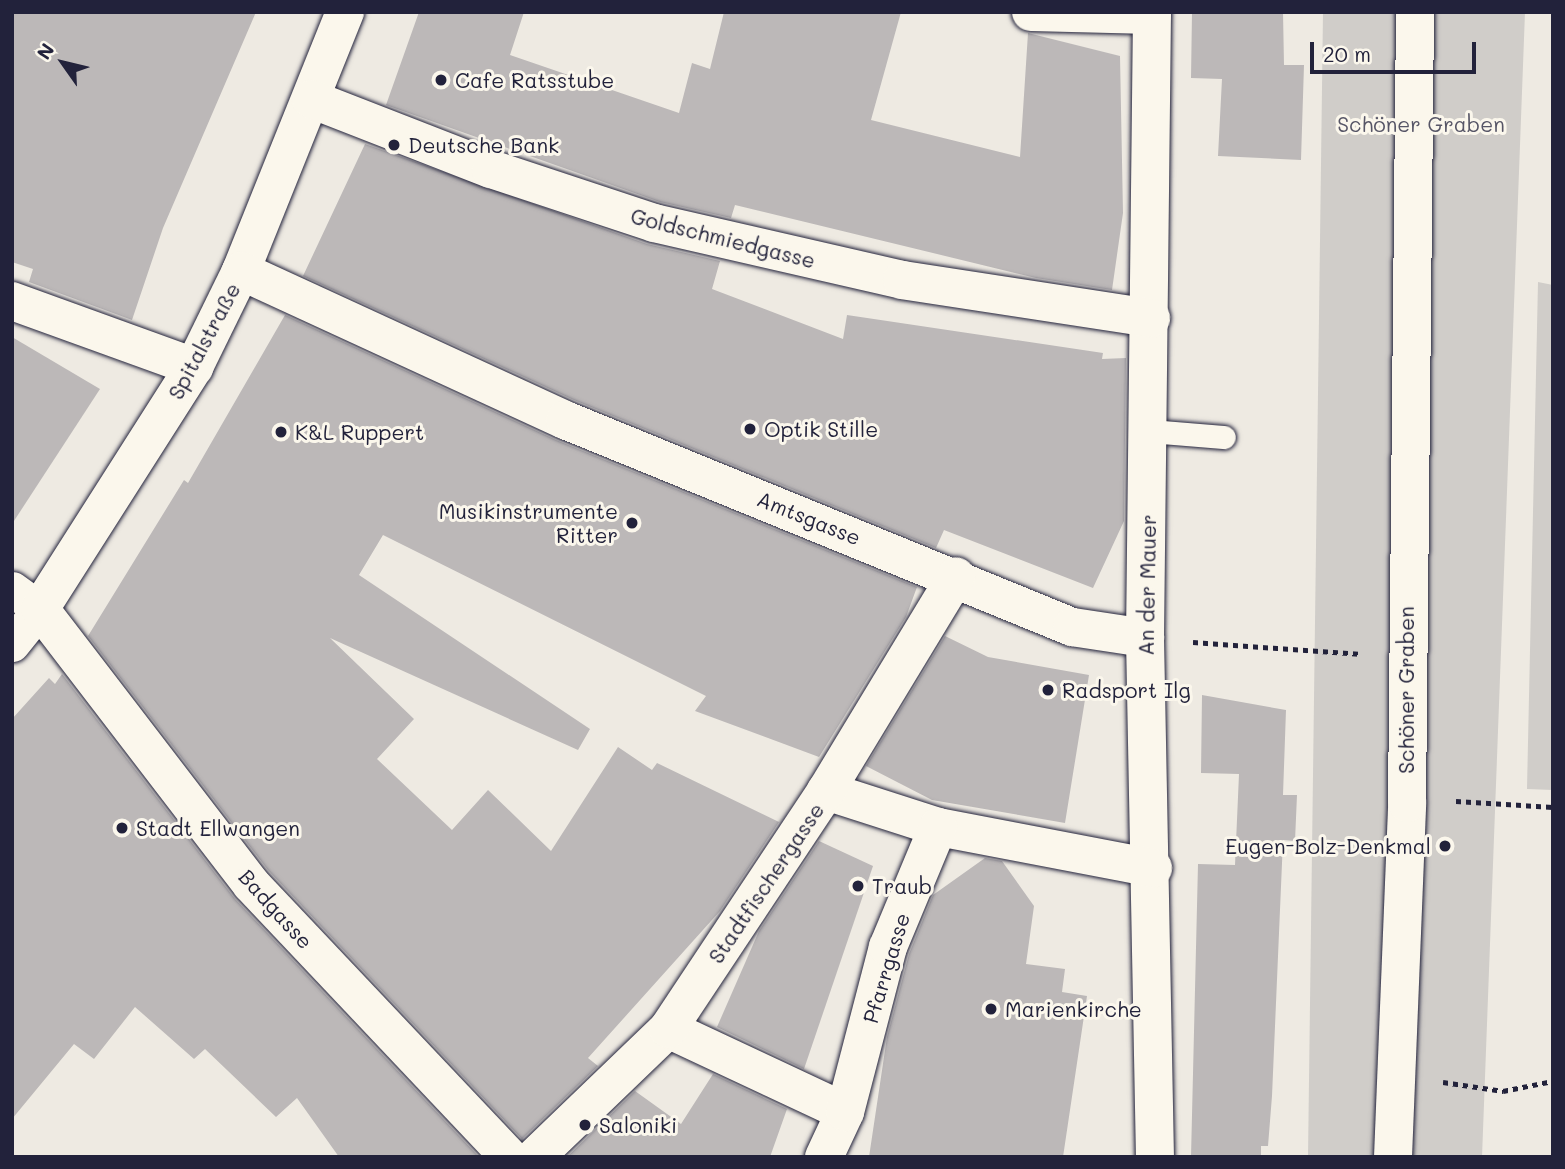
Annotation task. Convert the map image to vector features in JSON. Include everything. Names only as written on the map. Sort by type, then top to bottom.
[{"type":"street","name":"Spitalstraße","points":[[12,644],[26,599],[194,367],[241,271],[345,12]]},
{"type":"street","points":[[1031,12],[1152,14]]},
{"type":"street","name":"Schöner Graben","points":[[1393,1157],[1407,803],[1405,657],[1415,12]]},
{"type":"street","name":"An der Mauer","points":[[1152,14],[1151,318],[1145,638],[1153,868],[1155,1157]]},
{"type":"street","name":"Goldschmiedgasse","points":[[311,99],[491,169],[654,223],[902,280],[1151,318]]},
{"type":"street","name":"Amtsgasse","points":[[241,271],[565,420],[945,572],[1072,627],[1145,638]]},
{"type":"street","points":[[12,300],[194,367]]},
{"type":"street","name":"Stadtfischergasse","points":[[535,1157],[668,1029],[827,791],[945,572]]},
{"type":"street","name":"Badgasse","points":[[26,599],[251,884],[509,1157]]},
{"type":"street","points":[[827,791],[938,827],[1153,868]]},
{"type":"street","name":"Pfarrgasse","points":[[824,1157],[845,1112],[888,947],[938,827]]},
{"type":"street","points":[[668,1029],[845,1112]]},
{"type":"lane","points":[[1149,431],[1224,437]]},
{"type":"path","points":[[1145,638],[1405,657]]},
{"type":"path","points":[[1407,803],[1553,807]]},
{"type":"path","points":[[1396,1075],[1503,1091],[1553,1081]]},
{"type":"green space","name":"Schöner Graben","points":[[1323,12],[1525,12],[1482,1157],[1308,1157]]},
{"type":"green space","points":[[1538,282],[1553,285],[1553,790],[1527,789]]},
{"type":"building","points":[[12,12],[256,12],[163,228],[132,320],[29,282],[33,269],[12,262]]},
{"type":"building","points":[[419,12],[524,12],[510,55],[679,113],[692,63],[710,69],[724,12],[901,12],[871,120],[1020,157],[1028,33],[1120,56],[1123,213],[1112,290],[1036,278],[735,205],[731,218],[660,202],[386,105]]},
{"type":"building","points":[[1192,12],[1283,12],[1284,65],[1304,65],[1301,160],[1218,156],[1222,79],[1191,78]]},
{"type":"building","points":[[365,144],[647,244],[720,261],[712,289],[843,339],[847,315],[1103,353],[1102,359],[1126,358],[1124,521],[1093,588],[944,530],[936,548],[574,400],[303,276]]},
{"type":"building","points":[[285,315],[556,440],[917,587],[906,617],[819,757],[695,711],[706,696],[383,535],[359,575],[590,729],[578,750],[330,638],[414,719],[377,759],[452,830],[488,790],[551,851],[618,747],[652,770],[657,763],[779,822],[720,911],[588,1058],[598,1066],[522,1139],[268,870],[88,636],[184,480],[188,483]]},
{"type":"building","points":[[12,337],[100,389],[12,524]]},
{"type":"building","points":[[945,636],[988,657],[1089,675],[1065,823],[932,800],[866,766]]},
{"type":"building","points":[[62,674],[235,899],[479,1157],[339,1157],[297,1098],[276,1117],[205,1049],[194,1059],[135,1007],[94,1059],[74,1044],[12,1119],[12,719],[49,678],[55,684]]},
{"type":"building","points":[[1202,695],[1286,710],[1283,795],[1297,795],[1295,841],[1283,840],[1272,1096],[1268,1146],[1261,1146],[1261,1157],[1191,1157],[1198,864],[1235,865],[1239,774],[1201,773]]},
{"type":"building","points":[[819,841],[873,866],[804,1069],[717,1027],[759,931]]},
{"type":"building","name":"Marienkirche","points":[[985,858],[1002,861],[1034,906],[1026,964],[1065,969],[1062,992],[1087,996],[1063,1157],[869,1157],[887,1037],[909,954],[933,895]]},
{"type":"building","points":[[713,1074],[787,1109],[770,1157],[567,1157],[635,1091],[681,1124]]},
{"type":"place","name":"Cafe Ratsstube","points":[[441,80]]},
{"type":"place","name":"Deutsche Bank","points":[[394,145]]},
{"type":"place","name":"Optik Stille","points":[[750,429]]},
{"type":"place","name":"K&L Ruppert","points":[[281,432]]},
{"type":"place","name":"Musikinstrumente Ritter","points":[[632,523]]},
{"type":"place","name":"Radsport Ilg","points":[[1048,690]]},
{"type":"place","name":"Stadt Ellwangen","points":[[122,828]]},
{"type":"place","name":"Eugen-Bolz-Denkmal","points":[[1445,846]]},
{"type":"place","name":"Traub","points":[[858,886]]},
{"type":"place","name":"Marienkirche","points":[[991,1009]]},
{"type":"place","name":"Saloniki","points":[[585,1125]]}]
